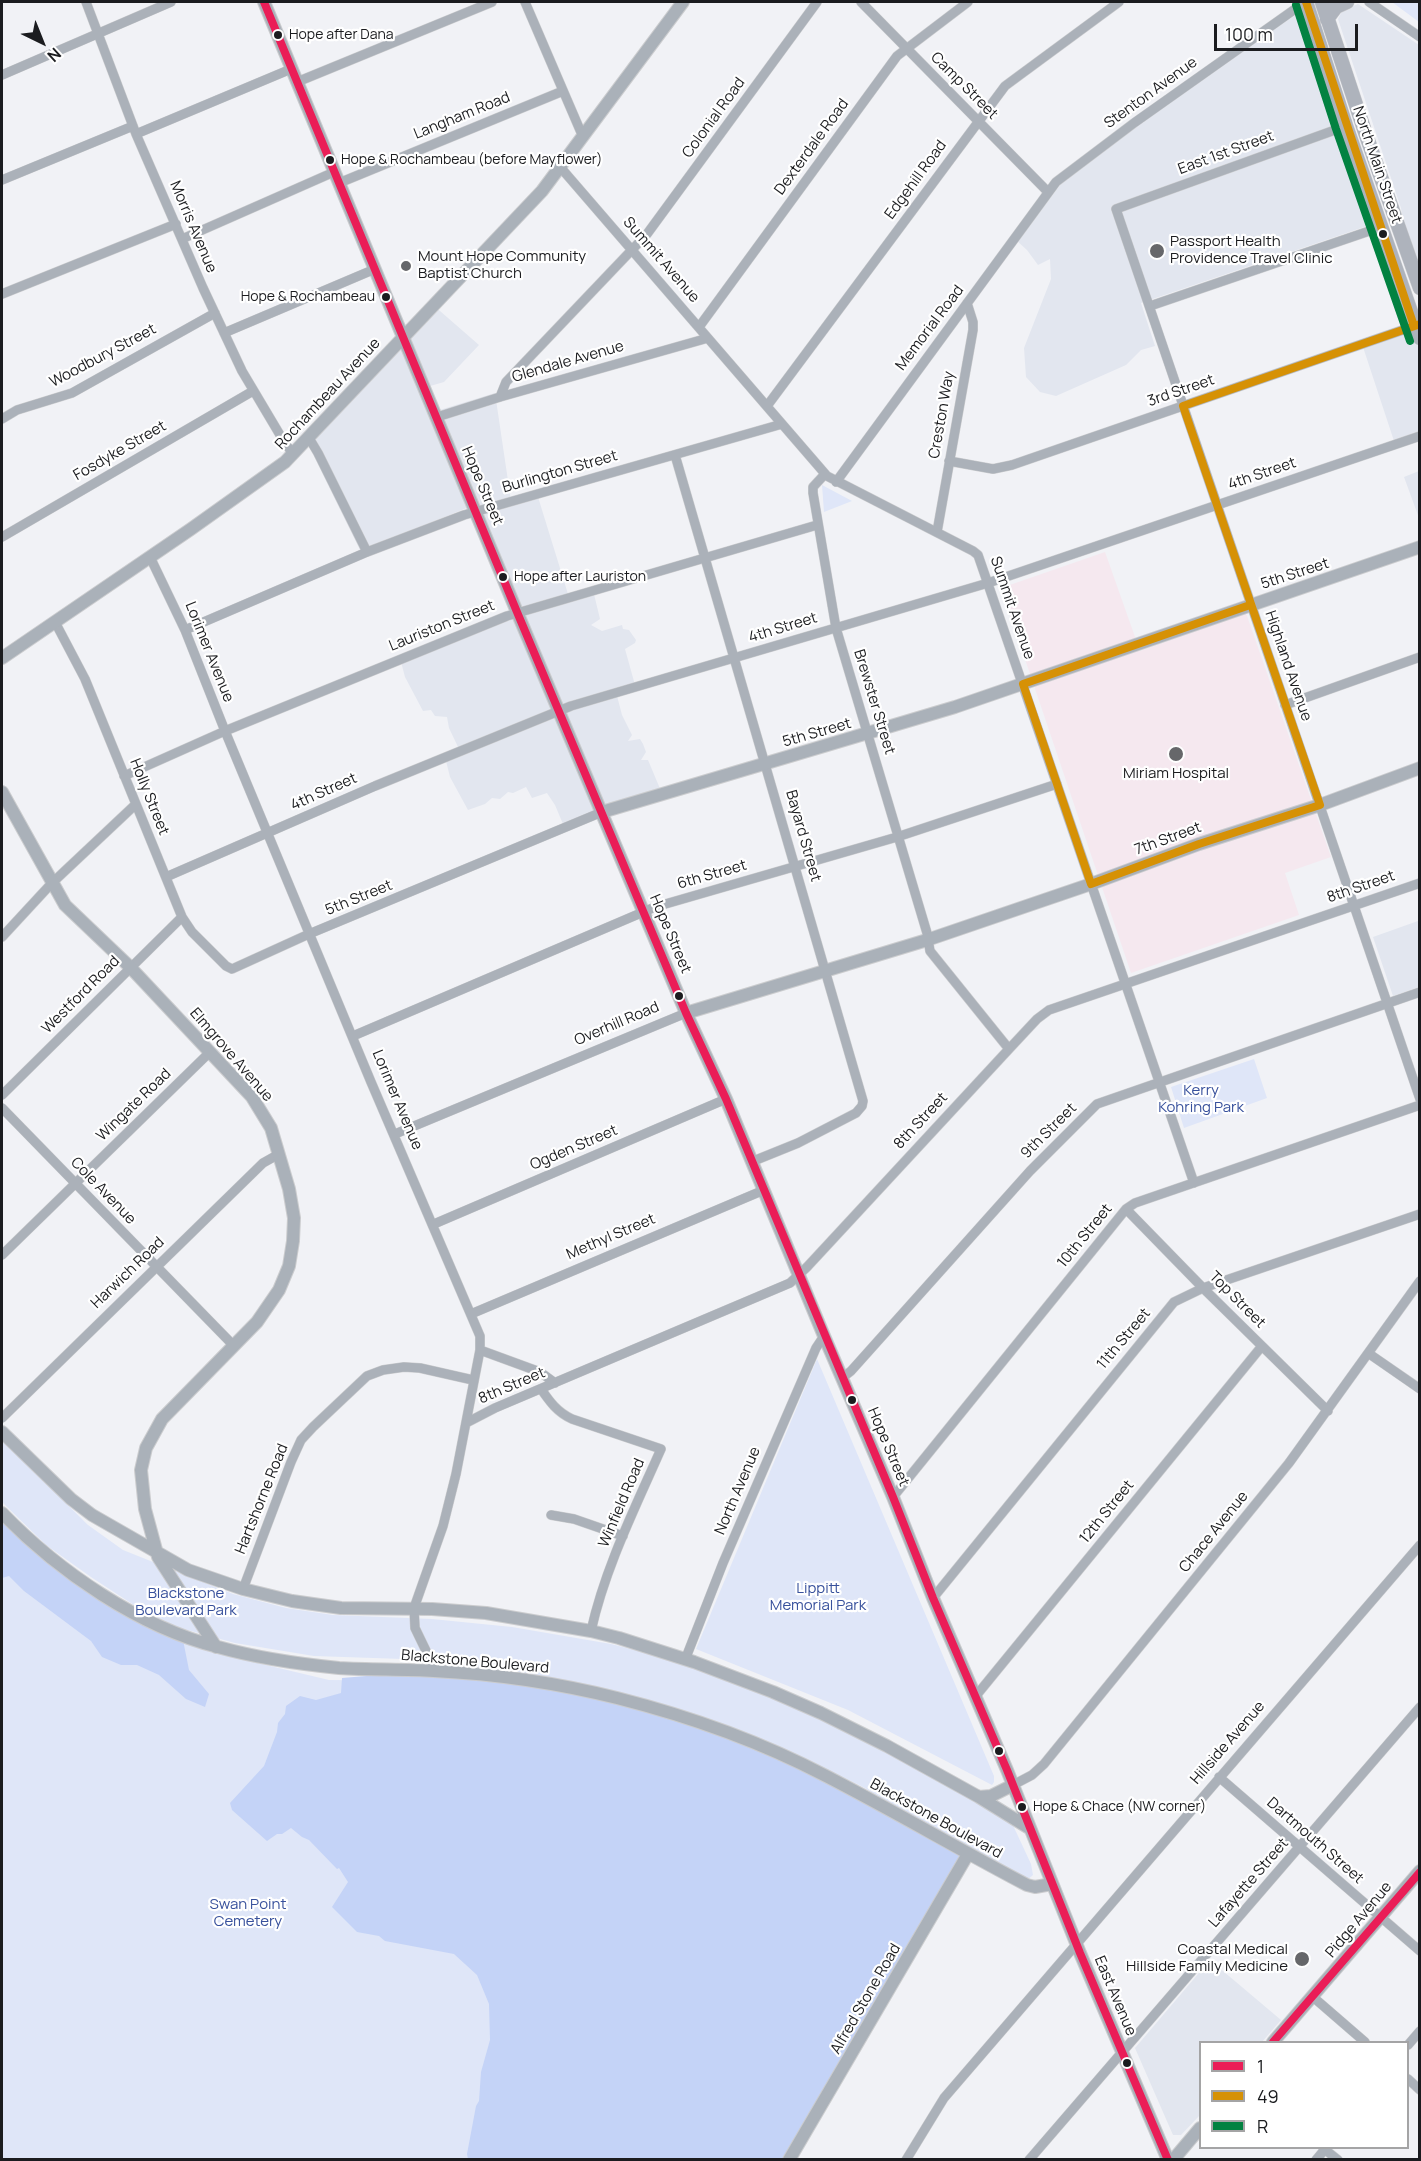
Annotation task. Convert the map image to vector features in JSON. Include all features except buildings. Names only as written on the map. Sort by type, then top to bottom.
[{"type":"main road","name":"Hope Street","points":[[264,2],[517,612],[686,1013],[726,1099],[933,1598],[1014,1785],[1076,1944]]},
{"type":"main road","name":"Rochambeau Avenue","points":[[2,658],[270,474],[309,438],[543,191],[683,2]]},
{"type":"main road","name":"North Main Street","points":[[1305,2],[1380,227],[1418,329]]},
{"type":"main road","name":"North Main Street","points":[[1322,2],[1419,288]]},
{"type":"main road","points":[[1327,19],[1336,7],[1347,2]]},
{"type":"main road","points":[[1332,84],[1348,81]]},
{"type":"main road","name":"5th Street","points":[[602,812],[868,734],[1023,684],[1419,547]]},
{"type":"main road","name":"7th Street","points":[[927,940],[1199,844],[1320,805],[1419,768]]},
{"type":"main road","name":"Elmgrove Avenue","points":[[2,792],[51,884],[65,905],[130,967],[252,1097],[271,1128],[289,1189],[294,1218],[293,1241],[288,1266],[279,1290],[267,1308],[234,1346],[162,1419],[146,1448],[141,1470],[145,1509],[156,1553],[216,1647]]},
{"type":"main road","name":"Overhill Road","points":[[686,1013],[927,940]]},
{"type":"main road","points":[[2,1432],[71,1499],[113,1528],[188,1570],[243,1589],[292,1601],[340,1608],[414,1608],[486,1613],[619,1638],[773,1692],[821,1713],[887,1746],[1029,1827]]},
{"type":"main road","name":"Blackstone Boulevard","points":[[2,1513],[38,1548],[88,1586],[136,1614],[189,1638],[216,1647],[267,1658],[326,1666],[433,1671],[544,1682],[617,1698],[690,1720],[786,1757],[824,1774],[1027,1886],[1038,1887],[1052,1884]]},
{"type":"main road","points":[[979,1797],[991,1796],[1014,1785]]},
{"type":"main road","name":"Alfred Stone Road","points":[[789,2160],[968,1854]]},
{"type":"main road","name":"Pidge Avenue","points":[[1275,2041],[1419,1870]]},
{"type":"main road","name":"East Avenue","points":[[1076,1944],[1168,2160]]},
{"type":"main road","points":[[1173,2160],[1199,2129]]},
{"type":"street","name":"Morris Avenue","points":[[86,2],[135,130],[224,333],[253,391],[286,446],[293,453]]},
{"type":"street","points":[[2,75],[171,2]]},
{"type":"street","points":[[297,82],[492,2]]},
{"type":"street","points":[[525,2],[583,137]]},
{"type":"street","name":"Colonial Road","points":[[500,397],[506,382],[632,250],[817,2]]},
{"type":"street","name":"Camp Street","points":[[861,2],[1048,192]]},
{"type":"street","name":"Dexterdale Road","points":[[699,327],[890,65],[906,49],[968,2]]},
{"type":"street","name":"Edgehill Road","points":[[767,406],[1009,82],[1119,2]]},
{"type":"street","name":"Stenton Avenue","points":[[1048,192],[1065,175],[1134,123],[1305,2]]},
{"type":"street","points":[[1369,2],[1419,37]]},
{"type":"street","points":[[2,180],[291,69]]},
{"type":"street","name":"Langham Road","points":[[182,239],[563,92]]},
{"type":"street","name":"East 1st Street","points":[[1116,209],[1346,126]]},
{"type":"street","name":"Summit Avenue","points":[[561,168],[825,474],[836,482],[973,550],[978,555],[1194,1183]]},
{"type":"street","name":"Memorial Road","points":[[836,482],[1048,192]]},
{"type":"street","name":"Highland Avenue","points":[[1116,209],[1419,1099]]},
{"type":"street","points":[[2,294],[176,224]]},
{"type":"street","points":[[1150,306],[1380,227]]},
{"type":"street","points":[[224,333],[375,269]]},
{"type":"street","name":"Creston Way","points":[[937,532],[973,330],[967,303]]},
{"type":"street","name":"Woodbury Street","points":[[2,419],[17,410],[72,393],[215,313]]},
{"type":"street","name":"3rd Street","points":[[949,461],[993,469],[1012,465],[1418,329]]},
{"type":"street","name":"Glendale Avenue","points":[[437,417],[708,338]]},
{"type":"street","name":"Fosdyke Street","points":[[2,537],[253,391]]},
{"type":"street","name":"Burlington Street","points":[[185,630],[367,552],[464,514],[782,424]]},
{"type":"street","name":"4th Street","points":[[166,877],[375,786],[560,711],[988,583],[1419,436]]},
{"type":"street","points":[[309,438],[367,552]]},
{"type":"street","name":"Bayard Street","points":[[675,455],[862,1094],[862,1106],[856,1113],[798,1143],[752,1162]]},
{"type":"street","name":"Brewster Street","points":[[825,474],[813,487],[817,525],[836,628],[927,933],[930,951],[1009,1049]]},
{"type":"street","name":"Lauriston Street","points":[[124,776],[225,731],[517,612],[817,525]]},
{"type":"street","name":"Lorimer Avenue","points":[[150,557],[185,630],[309,934],[480,1336],[480,1350],[456,1474],[443,1526],[414,1608]]},
{"type":"street","name":"Holly Street","points":[[55,622],[85,679],[182,917],[192,932],[226,966],[232,969]]},
{"type":"street","points":[[1285,705],[1419,657]]},
{"type":"street","name":"6th Street","points":[[353,1036],[664,904],[897,837],[1057,784]]},
{"type":"street","points":[[2,937],[51,884],[136,804]]},
{"type":"street","name":"5th Street","points":[[232,969],[309,934],[602,812]]},
{"type":"street","name":"8th Street","points":[[466,1423],[495,1408],[790,1283],[1037,1019],[1049,1010],[1419,883]]},
{"type":"street","name":"Westford Road","points":[[2,1095],[182,917]]},
{"type":"street","name":"9th Street","points":[[842,1378],[851,1371],[1022,1180],[1097,1104],[1419,992]]},
{"type":"street","name":"Overhill Road","points":[[395,1134],[686,1013]]},
{"type":"street","name":"Wingate Road","points":[[2,1255],[210,1052]]},
{"type":"street","name":"Ogden Street","points":[[434,1224],[726,1099]]},
{"type":"street","name":"10th Street","points":[[893,1497],[1126,1209],[1135,1203],[1419,1105]]},
{"type":"street","name":"Cole Avenue","points":[[2,1108],[234,1346]]},
{"type":"street","name":"Harwich Road","points":[[2,1418],[262,1163],[279,1154]]},
{"type":"street","name":"Methyl Street","points":[[471,1314],[764,1190]]},
{"type":"street","name":"Top Street","points":[[1126,1209],[1328,1410]]},
{"type":"street","name":"11th Street","points":[[933,1598],[1174,1302],[1203,1288],[1419,1214]]},
{"type":"street","name":"Chace Avenue","points":[[1014,1785],[1032,1775],[1044,1764],[1282,1472],[1419,1281]]},
{"type":"street","name":"North Avenue","points":[[685,1660],[723,1563],[816,1348],[824,1336]]},
{"type":"street","name":"12th Street","points":[[975,1697],[1262,1346]]},
{"type":"street","points":[[480,1350],[540,1372],[555,1383]]},
{"type":"street","points":[[1368,1353],[1419,1389]]},
{"type":"street","name":"Hartshorne Road","points":[[243,1589],[301,1440],[312,1427],[368,1376],[382,1370],[404,1367],[420,1368],[473,1380]]},
{"type":"street","name":"Winfield Road","points":[[541,1389],[561,1414],[661,1449],[623,1536],[598,1603],[591,1631]]},
{"type":"street","points":[[551,1515],[574,1519],[623,1536]]},
{"type":"street","name":"Hillside Avenue","points":[[906,2160],[944,2098],[1419,1545]]},
{"type":"street","points":[[414,1608],[416,1628],[433,1671]]},
{"type":"street","name":"Lafayette Street","points":[[1029,2160],[1419,1707]]},
{"type":"street","name":"Dartmouth Street","points":[[1219,1777],[1419,1951]]},
{"type":"street","points":[[1313,1997],[1363,2041]]},
{"type":"street","points":[[1409,2043],[1419,2031]]},
{"type":"street","points":[[1326,2149],[1338,2160]]},
{"type":"shaded area","points":[[1358,4],[1419,45],[1419,290],[1407,254],[1401,208],[1338,19],[1342,11]]},
{"type":"shaded area","points":[[1297,14],[1301,15],[1373,224],[1141,303],[1155,346],[1141,350],[1126,365],[1056,396],[1040,392],[1026,377],[1024,348],[1051,279],[1050,259],[1038,265],[1017,241],[1081,158]]},
{"type":"shaded area","points":[[432,304],[479,345],[444,382],[423,388],[433,412],[495,393],[511,501],[538,497],[568,594],[593,590],[600,619],[591,625],[602,631],[622,625],[623,629],[629,630],[636,640],[625,649],[635,685],[616,692],[622,715],[632,735],[628,741],[640,739],[646,752],[641,760],[648,760],[661,791],[563,824],[547,793],[532,798],[526,787],[513,793],[508,792],[500,799],[492,798],[485,804],[468,810],[450,777],[445,757],[459,749],[449,728],[447,717],[435,716],[431,710],[423,711],[405,677],[400,658],[513,611],[469,507],[363,551],[360,550],[305,438]]},
{"type":"shaded area","points":[[1412,328],[1420,343],[1419,436],[1395,444],[1362,344]]},
{"type":"shaded area","points":[[1419,471],[1419,518],[1404,477]]},
{"type":"shaded area","name":"Miriam Hospital","points":[[1105,552],[1140,651],[1246,613],[1331,857],[1285,873],[1299,915],[1131,973],[1001,588]]},
{"type":"shaded area","points":[[1418,921],[1419,987],[1393,996],[1373,937]]},
{"type":"shaded area","points":[[2,1518],[60,1566],[182,1635],[189,1670],[209,1694],[205,1707],[186,1699],[159,1675],[137,1665],[121,1665],[102,1657],[91,1641],[24,1591],[9,1576],[2,1578]]},
{"type":"shaded area","points":[[378,1675],[450,1677],[586,1688],[791,1759],[965,1853],[786,2159],[468,2159],[476,2106],[479,2101],[481,2072],[490,2040],[489,2004],[477,1975],[454,1954],[385,1941],[379,1936],[357,1932],[332,1907],[348,1882],[339,1868],[337,1869],[309,1840],[291,1828],[267,1841],[232,1810],[230,1803],[264,1766],[277,1732],[278,1723],[285,1714],[286,1706],[300,1696],[316,1700],[341,1693],[342,1678]]},
{"type":"shaded area","points":[[1210,1960],[1281,2020],[1263,2041],[1199,2041],[1199,2116],[1181,2135],[1173,2135],[1135,2048]]},
{"type":"green space","points":[[1392,2],[1419,2],[1419,22]]},
{"type":"green space","points":[[822,485],[852,501],[824,512]]},
{"type":"green space","name":"Kerry Kohring Park","points":[[1254,1059],[1267,1098],[1184,1128],[1171,1087]]},
{"type":"green space","name":"Lippitt Memorial Park","points":[[817,1359],[994,1776],[992,1785],[848,1710],[696,1649]]},
{"type":"green space","name":"Blackstone Boulevard Park","points":[[2,1440],[88,1525],[123,1550],[233,1594],[286,1608],[333,1615],[432,1619],[512,1627],[611,1644],[662,1657],[774,1698],[880,1747],[1011,1821],[1031,1864],[1033,1875],[1026,1881],[861,1786],[801,1757],[749,1737],[539,1677],[403,1659],[314,1656],[235,1643],[180,1628],[143,1611],[91,1577],[46,1545],[2,1502]]},
{"type":"green space","name":"Swan Point Cemetery","points":[[2,1528],[89,1594],[203,1650],[329,1680],[455,1681],[778,2159],[2,2159]]},
{"type":"transit line","name":"1","points":[[264,2],[517,612],[686,1013],[726,1099],[893,1497],[933,1598],[1007,1770],[1080,1953],[1168,2160]]},
{"type":"transit line","name":"49","points":[[1306,2],[1414,326]]},
{"type":"transit line","name":"R","points":[[1296,5],[1336,129],[1410,341]]},
{"type":"transit line","name":"49","points":[[1183,406],[1420,324]]},
{"type":"transit line","name":"49","points":[[1183,406],[1320,805],[1199,844],[1091,884],[1023,684],[1250,605]]},
{"type":"transit line","name":"1","points":[[1274,2041],[1420,1872]]},
{"type":"place","name":"Hope after Dana","points":[[278,35]]},
{"type":"place","name":"Hope & Rochambeau (before Mayflower)","points":[[330,160]]},
{"type":"place","name":"Passport Health Providence Travel Clinic","points":[[1157,251]]},
{"type":"place","name":"Mount Hope Community Baptist Church","points":[[406,266]]},
{"type":"place","name":"Hope & Rochambeau","points":[[386,297]]},
{"type":"place","name":"Hope after Lauriston","points":[[503,577]]},
{"type":"place","name":"Miriam Hospital","points":[[1176,754]]},
{"type":"place","name":"Hope & Chace (NW corner)","points":[[1022,1807]]},
{"type":"place","name":"Coastal Medical Hillside Family Medicine","points":[[1302,1959]]}]
